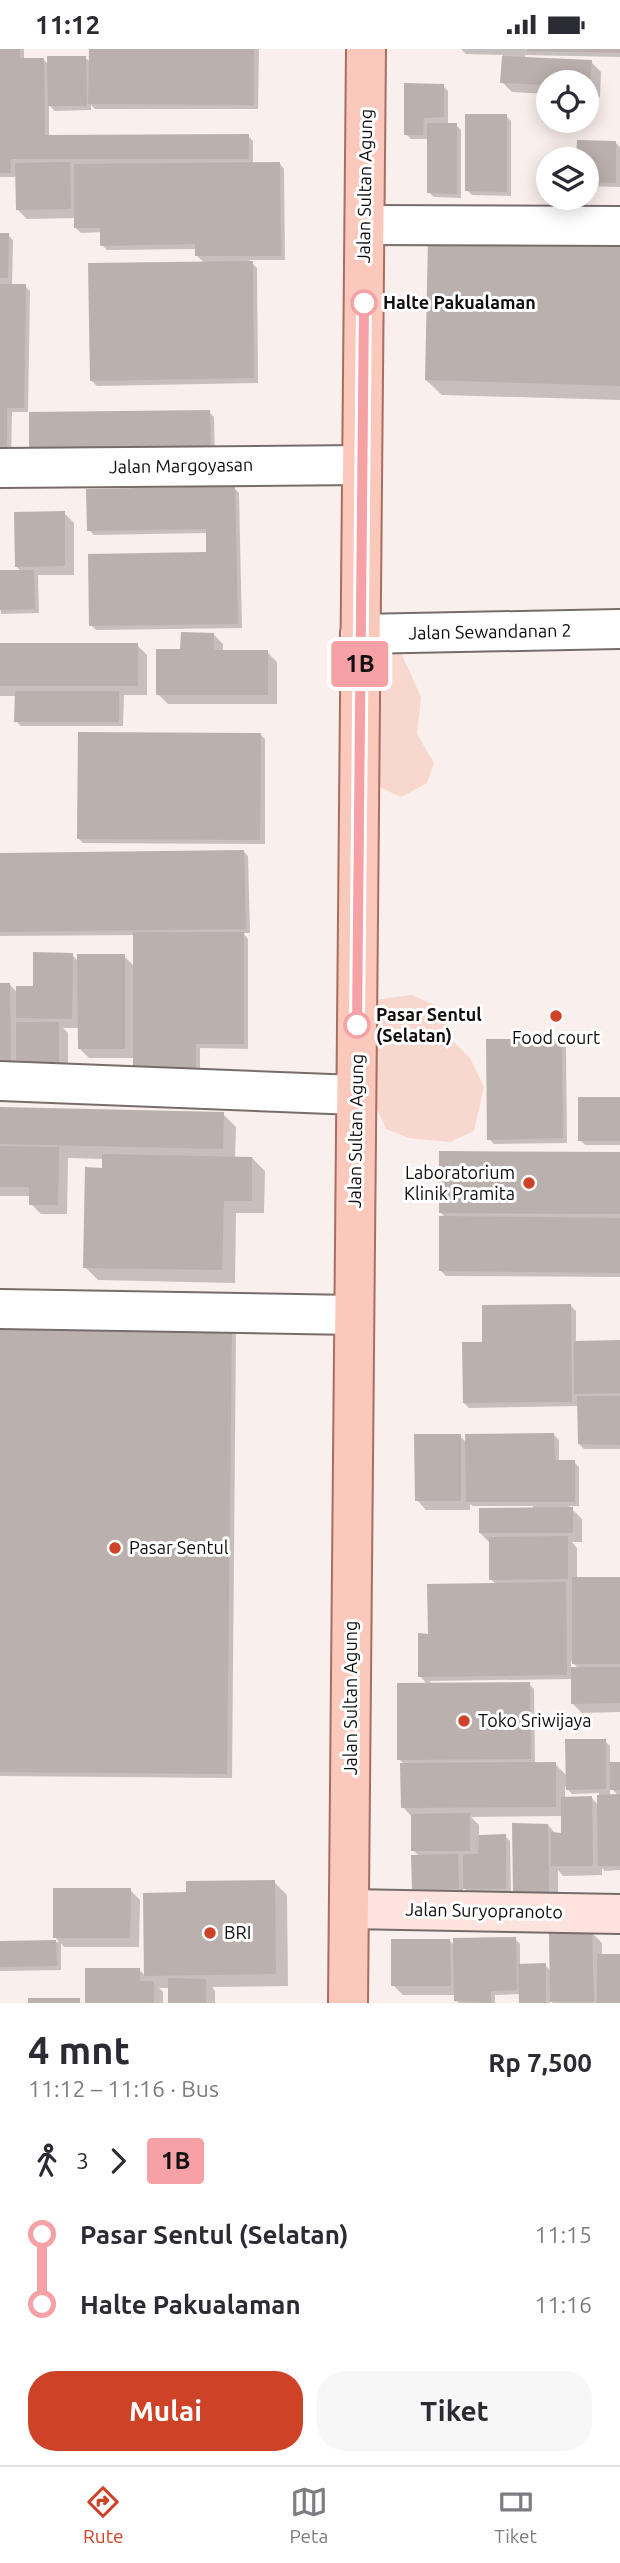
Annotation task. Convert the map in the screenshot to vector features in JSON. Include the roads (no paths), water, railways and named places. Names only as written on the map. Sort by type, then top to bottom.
[{"type":"main road","name":"Jalan Sultan Agung","points":[[348,2003],[366,49]]},
{"type":"main road","name":"Jalan Suryopranoto","points":[[349,1909],[620,1914]]},
{"type":"street","points":[[365,225],[620,226]]},
{"type":"street","name":"Jalan Margoyasan","points":[[0,468],[362,465]]},
{"type":"street","name":"Jalan Sewandanan 2","points":[[360,633],[620,629]]},
{"type":"street","points":[[0,1081],[356,1095]]},
{"type":"street","points":[[0,1309],[354,1315]]},
{"type":"place","name":"Halte Pakualaman","points":[[364,303]]},
{"type":"place","name":"Food court","points":[[556,1016]]},
{"type":"place","name":"Pasar Sentul (Selatan)","points":[[357,1025]]},
{"type":"place","name":"Laboratorium Klinik Pramita","points":[[529,1183]]},
{"type":"place","name":"Pasar Sentul","points":[[115,1548]]},
{"type":"place","name":"Toko Sriwijaya","points":[[464,1721]]},
{"type":"place","name":"BRI","points":[[210,1933]]}]
